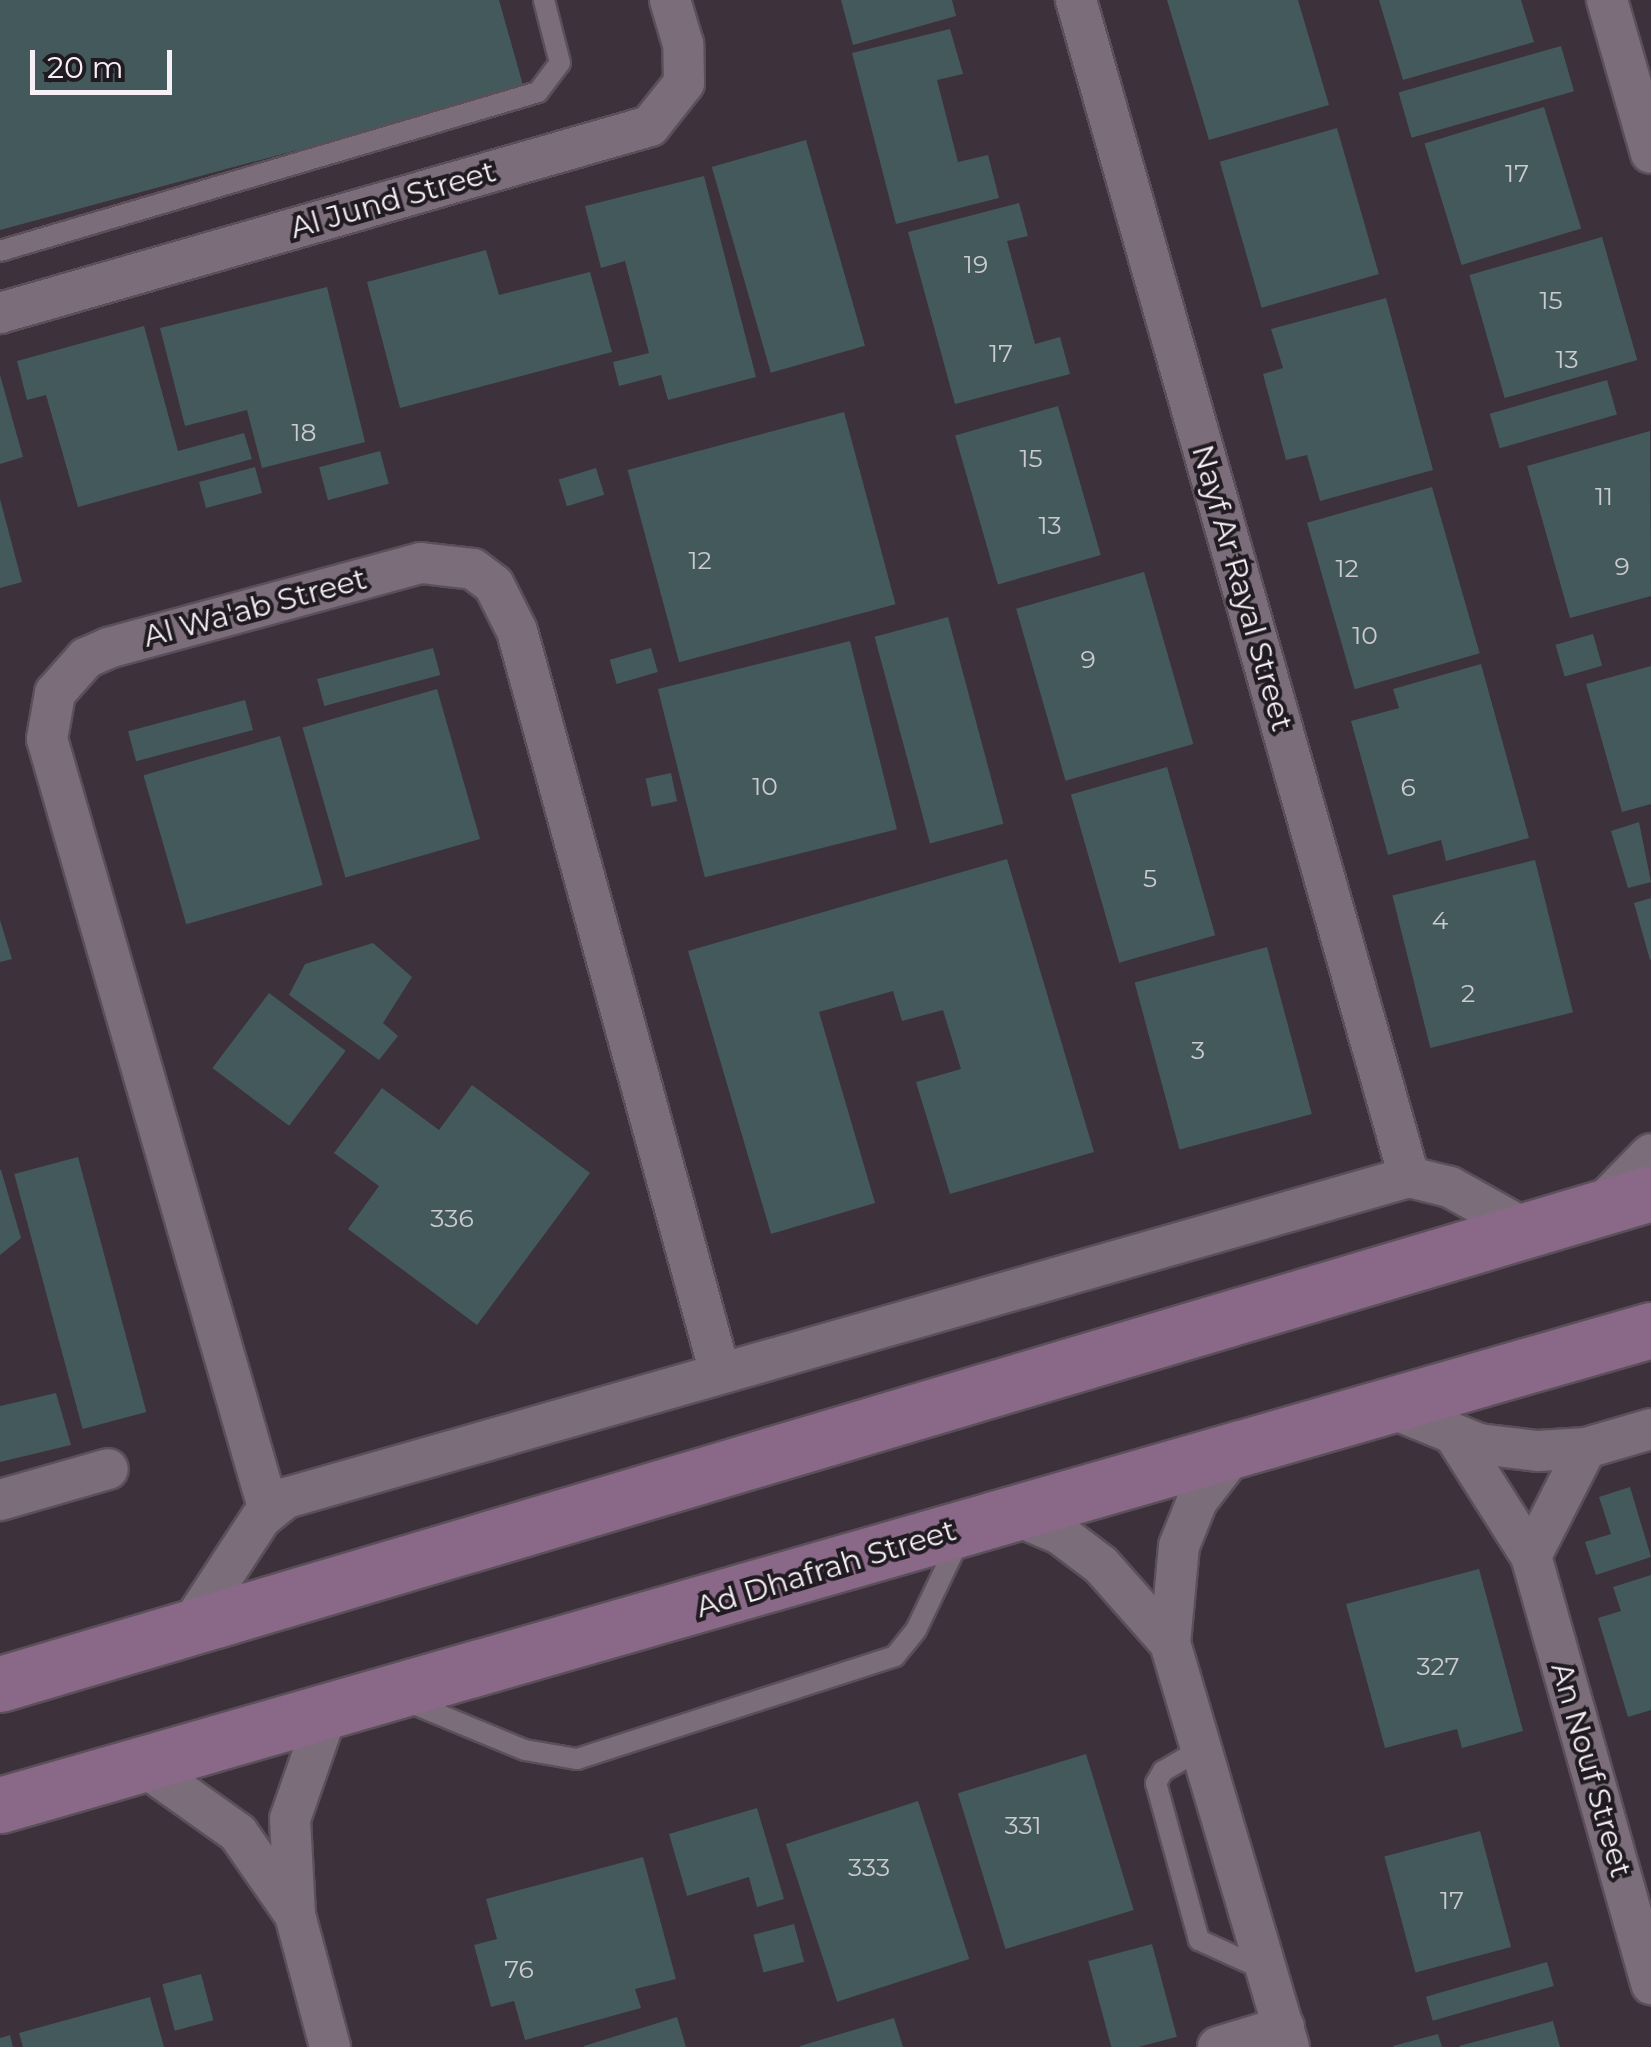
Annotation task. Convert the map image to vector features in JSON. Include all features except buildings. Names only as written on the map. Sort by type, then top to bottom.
[{"type":"main road","points":[[0,1684],[1651,1193]]},
{"type":"main road","name":"Ad Dhafrah Street","points":[[0,1805],[1651,1330]]},
{"type":"street","name":"Al Jund Street","points":[[0,313],[650,126],[684,83],[686,63],[670,0]]},
{"type":"street","name":"Nayf Ar Rayal Street","points":[[1076,0],[1409,1176]]},
{"type":"street","points":[[1607,0],[1651,153]]},
{"type":"street","name":"Al Wa'ab Street","points":[[269,1510],[47,739],[55,693],[86,658],[108,648],[421,563],[473,569],[494,585],[517,631],[720,1374]]},
{"type":"street","points":[[1598,1209],[1651,1154]]},
{"type":"street","points":[[189,1628],[269,1510],[286,1498],[1409,1176],[1450,1187],[1527,1230]]},
{"type":"street","points":[[1386,1406],[1455,1436],[1538,1451],[1586,1448],[1651,1428]]},
{"type":"street","name":"An Nouf Street","points":[[1455,1436],[1531,1556],[1651,1984]]},
{"type":"street","points":[[1531,1556],[1586,1448]]},
{"type":"street","points":[[1218,2047],[1286,2037],[1170,1643],[1179,1546],[1198,1501],[1237,1449]]},
{"type":"street","points":[[0,1500],[108,1469]]},
{"type":"street","points":[[989,1520],[1060,1534],[1101,1565],[1170,1643]]},
{"type":"street","points":[[328,1710],[290,1820],[295,1915],[330,2047]]},
{"type":"street","points":[[141,1764],[238,1833],[295,1915]]},
{"type":"lane","points":[[0,251],[538,92],[560,63],[544,0]]},
{"type":"lane","points":[[388,1694],[524,1750],[577,1759],[895,1656],[989,1520]]},
{"type":"lane","points":[[1201,1749],[1163,1771],[1156,1783],[1199,1940],[1266,1970]]}]
